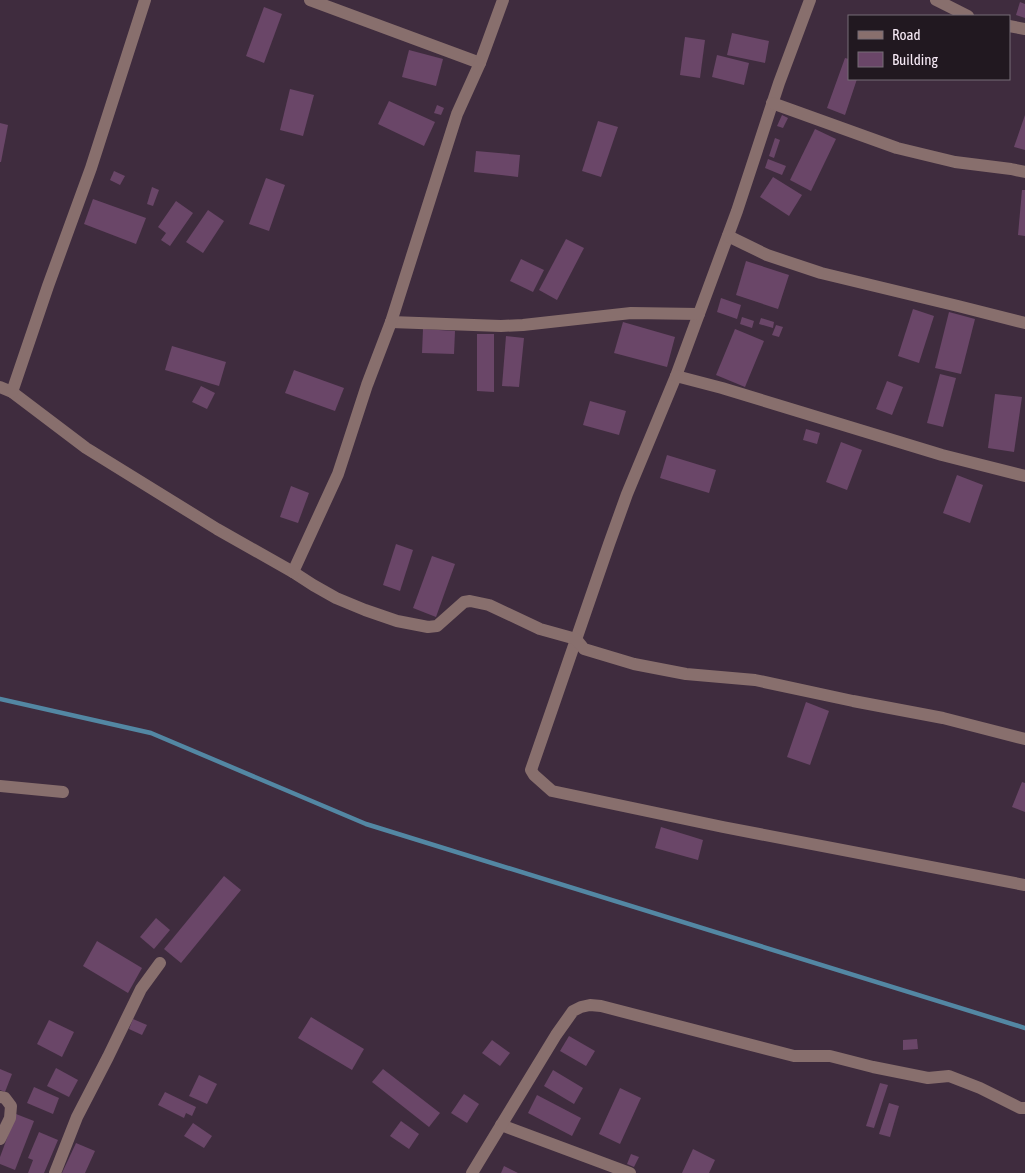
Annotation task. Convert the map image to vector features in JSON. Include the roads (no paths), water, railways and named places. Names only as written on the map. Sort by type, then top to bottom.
[{"type":"street","points":[[144,0],[92,168],[48,286],[6,389],[86,448],[217,529],[336,598],[382,616],[410,624],[428,627],[437,626],[460,605],[470,601],[489,605],[540,629],[576,640],[584,649],[634,664],[686,674],[764,681],[853,701],[943,718],[1025,740]]},
{"type":"street","points":[[310,0],[480,63]]},
{"type":"street","points":[[293,572],[338,474],[367,385],[391,322],[457,114],[480,63],[503,0]]},
{"type":"street","points":[[810,0],[772,103],[728,236],[676,376],[627,494],[531,770],[552,791],[723,827],[1025,884]]},
{"type":"street","points":[[936,0],[966,15]]},
{"type":"street","points":[[1010,26],[1025,29]]},
{"type":"street","points":[[772,103],[897,148],[955,162],[1025,172]]},
{"type":"street","points":[[728,236],[767,255],[821,273],[1025,323]]},
{"type":"street","points":[[391,322],[501,326],[631,313],[699,314]]},
{"type":"street","points":[[676,376],[722,388],[942,455],[1025,476]]},
{"type":"street","points":[[0,786],[63,792]]},
{"type":"street","points":[[55,1173],[77,1117],[141,990],[160,962]]},
{"type":"street","points":[[472,1173],[573,1011],[582,1006],[590,1005],[601,1006],[794,1056],[830,1056],[928,1078],[949,1076],[980,1088],[1020,1108],[1025,1108]]},
{"type":"street","points":[[0,1097],[5,1098],[11,1106],[10,1118],[0,1139]]},
{"type":"street","points":[[501,1125],[630,1173]]},
{"type":"waterway","points":[[0,699],[151,733],[366,824],[1025,1028]]}]
